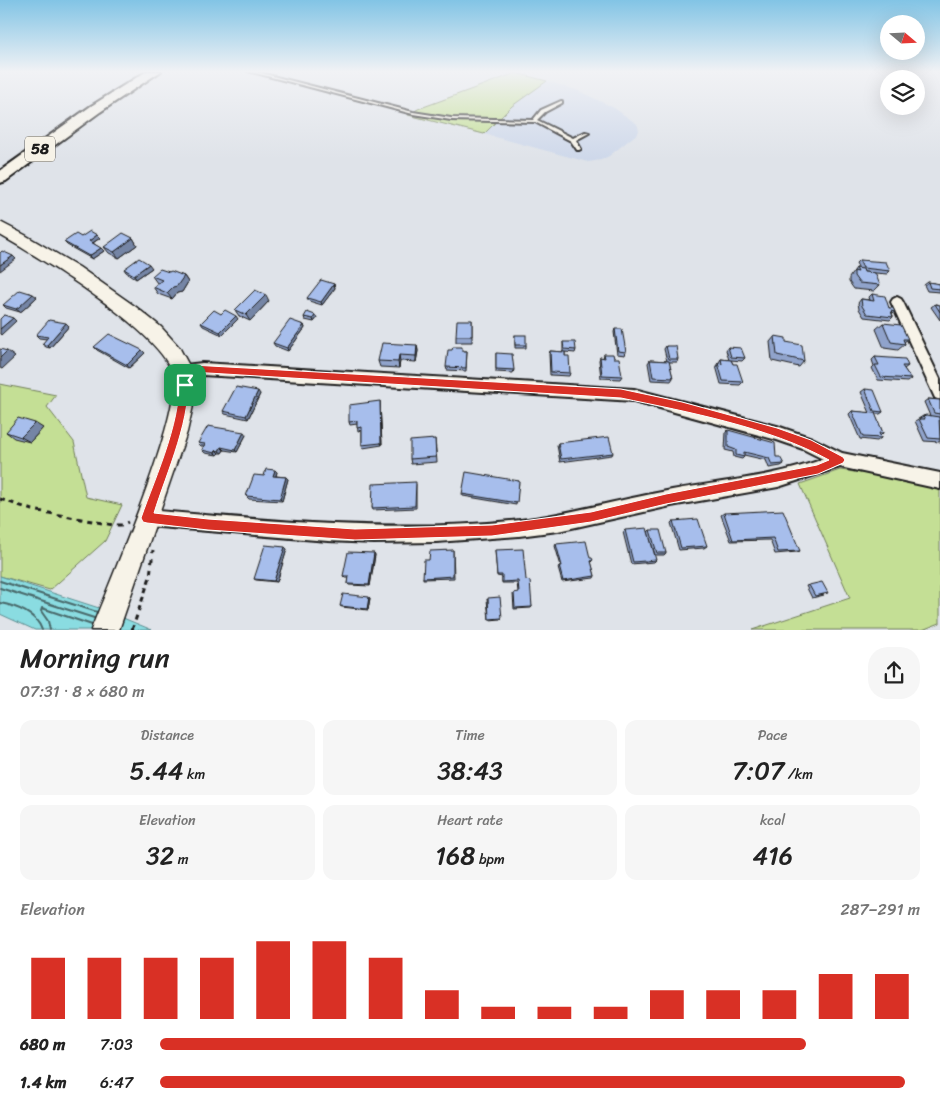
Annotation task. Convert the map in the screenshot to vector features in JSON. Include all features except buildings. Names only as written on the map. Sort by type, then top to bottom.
[{"type":"main road","name":"58","points":[[0,178],[107,100]]},
{"type":"main road","points":[[0,228],[75,272],[110,297],[170,350],[182,370],[184,393],[179,421],[147,518],[131,596],[105,630]]},
{"type":"street","points":[[897,302],[940,394]]},
{"type":"street","points":[[182,370],[202,369],[634,395],[777,432],[808,443],[840,460],[940,481]]},
{"type":"street","points":[[147,518],[355,534],[409,534],[511,529],[584,518],[666,499],[761,482],[818,470],[840,460]]},
{"type":"lane","points":[[365,100],[413,113],[452,119],[534,121],[573,140],[579,149]]},
{"type":"lane","points":[[534,121],[543,111],[561,102]]},
{"type":"lane","points":[[573,140],[587,133]]},
{"type":"path","points":[[0,499],[33,510],[113,525],[126,523],[133,516],[147,518]]},
{"type":"path","points":[[132,630],[131,596],[150,577],[153,547]]},
{"type":"shaded area","points":[[520,100],[598,100],[614,108],[637,124],[639,130],[638,133],[609,156],[601,160],[588,162],[484,134]]},
{"type":"green space","points":[[441,100],[520,100],[484,134],[408,115]]},
{"type":"green space","points":[[0,384],[56,395],[47,407],[74,442],[86,497],[122,505],[105,541],[50,590],[0,576]]},
{"type":"green space","points":[[840,470],[904,479],[940,487],[940,623],[922,630],[752,630],[850,598],[800,484]]},
{"type":"water","points":[[0,576],[99,608],[152,630],[35,630],[0,614]]},
{"type":"route","points":[[202,369],[634,395],[777,432],[808,443],[840,460],[818,470],[666,499],[591,517],[521,528],[409,534],[355,534],[147,518],[179,421],[185,385],[182,370],[202,369]]}]
